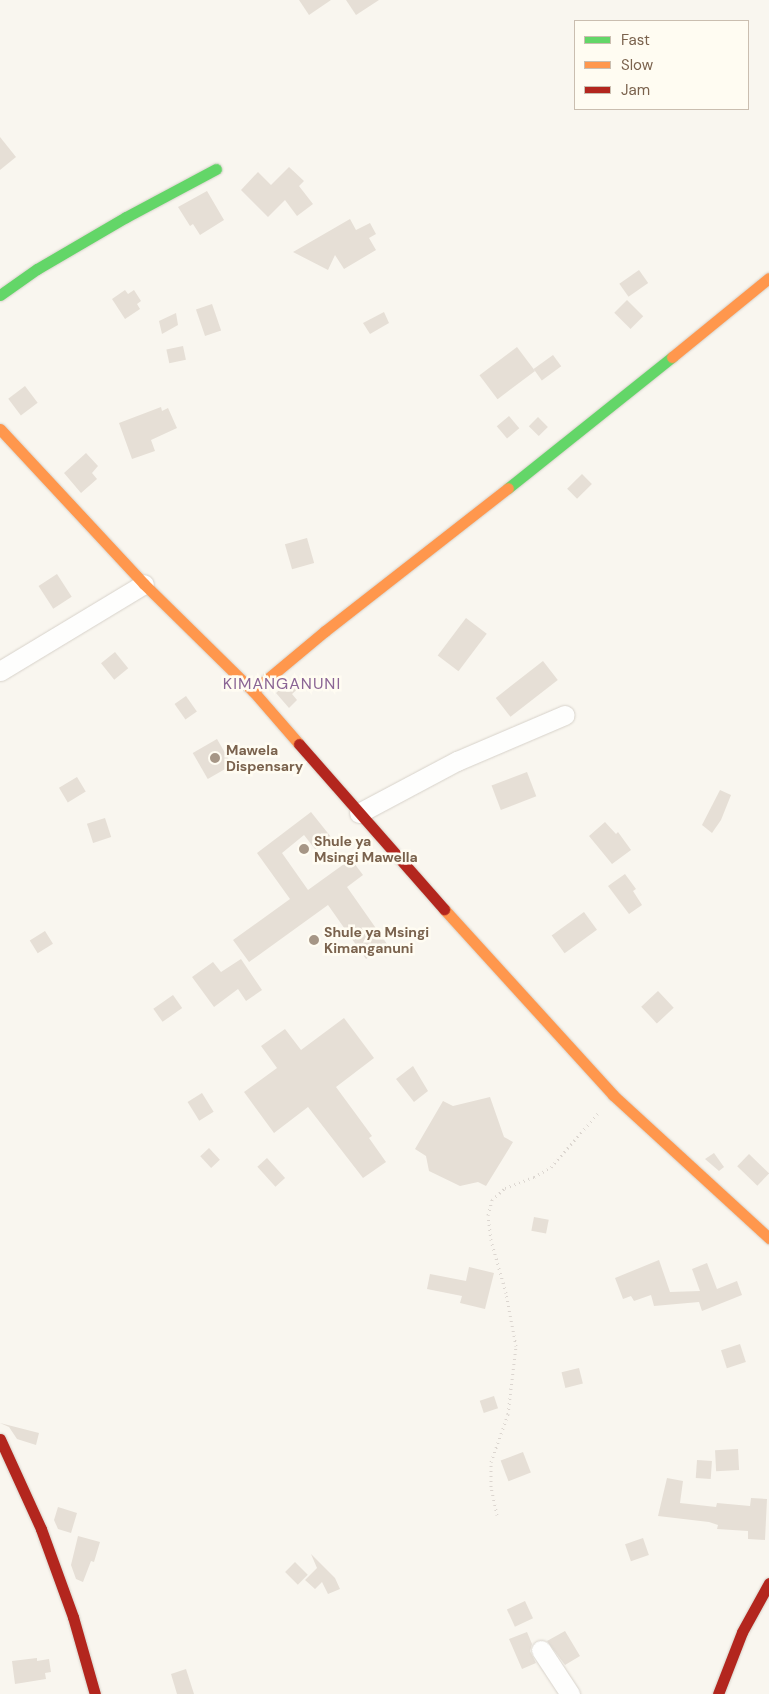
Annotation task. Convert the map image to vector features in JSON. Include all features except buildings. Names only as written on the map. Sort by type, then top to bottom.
[{"type":"street","points":[[0,295],[37,269],[118,222],[216,169]]},
{"type":"street","points":[[253,691],[325,631],[589,425],[769,278]]},
{"type":"street","points":[[0,429],[144,584],[253,691],[359,813],[613,1095],[769,1238]]},
{"type":"street","points":[[0,671],[144,584]]},
{"type":"street","points":[[359,813],[457,761],[565,715]]},
{"type":"street","points":[[0,1439],[41,1529],[73,1617],[94,1694]]},
{"type":"street","points":[[718,1694],[742,1632],[769,1583]]},
{"type":"street","points":[[541,1650],[570,1694]]},
{"type":"path","points":[[497,1515],[491,1487],[491,1462],[508,1414],[516,1346],[506,1293],[491,1240],[488,1215],[492,1200],[505,1188],[534,1177],[551,1167],[613,1095]]},
{"type":"traffic: fast","points":[[0,295],[37,269],[126,217],[216,169]]},
{"type":"traffic: fast","points":[[508,488],[672,357]]},
{"type":"traffic: slow","points":[[672,357],[769,278]]},
{"type":"traffic: slow","points":[[0,429],[144,584],[253,691],[299,744]]},
{"type":"traffic: slow","points":[[253,691],[325,631],[508,488]]},
{"type":"traffic: slow","points":[[444,909],[613,1095],[769,1238]]},
{"type":"traffic: jam","points":[[299,744],[444,909]]},
{"type":"traffic: jam","points":[[0,1439],[41,1529],[73,1617],[95,1694]]},
{"type":"traffic: jam","points":[[718,1694],[742,1632],[769,1583]]},
{"type":"place","name":"Mawela Dispensary","points":[[215,758]]},
{"type":"place","name":"Shule ya Msingi Mawella","points":[[304,849]]},
{"type":"place","name":"Shule ya Msingi Kimanganuni","points":[[314,940]]},
{"type":"district","name":"KIMANGANUNI","points":[[282,684]]}]
